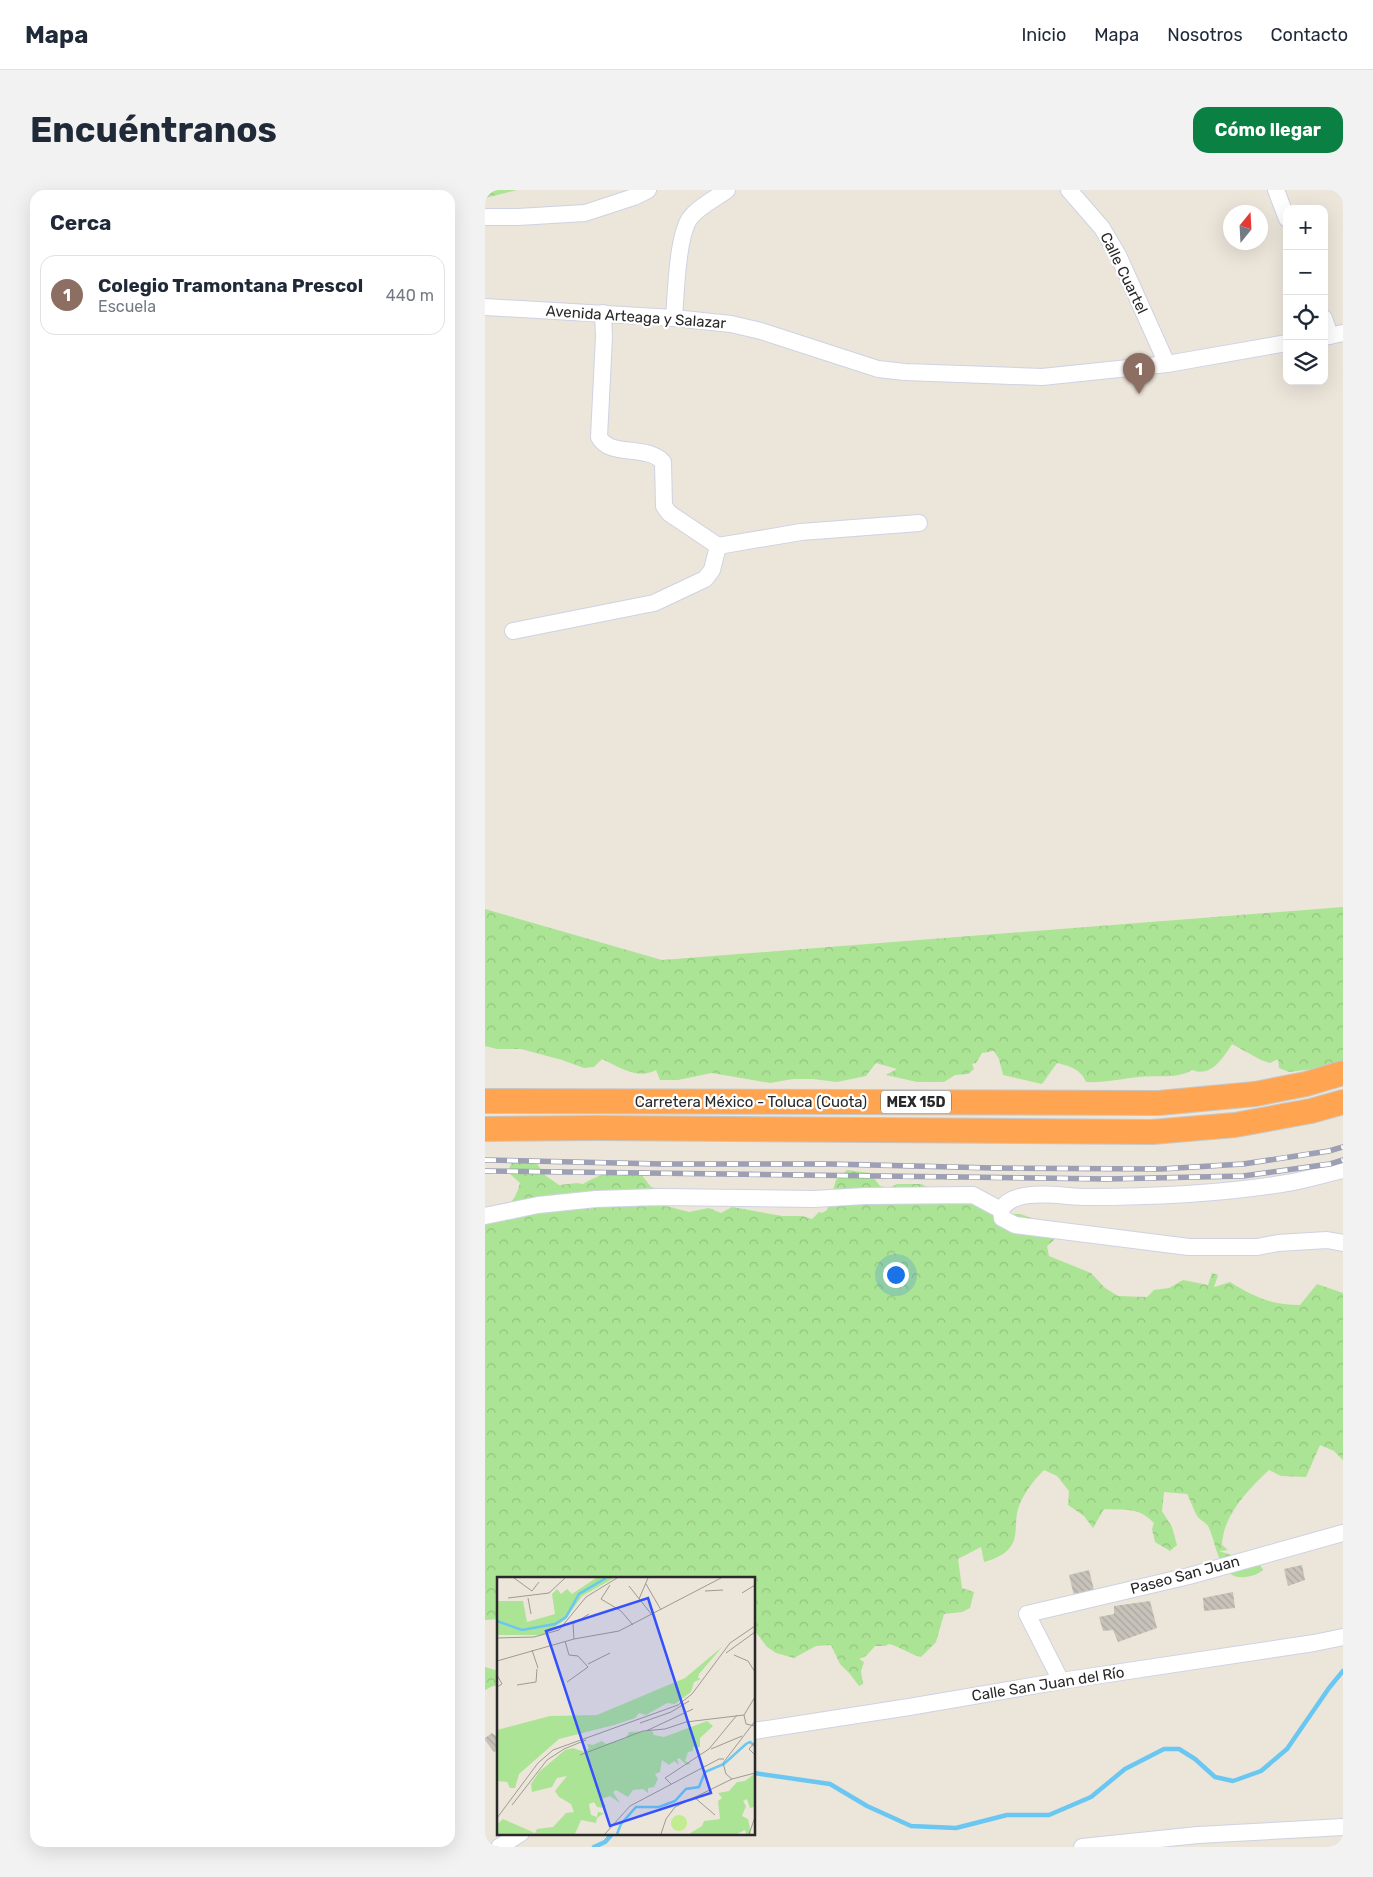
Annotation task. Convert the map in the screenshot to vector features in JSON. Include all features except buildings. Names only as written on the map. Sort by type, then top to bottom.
[{"type":"highway","name":"Carretera México - Toluca (Cuota)","points":[[485,1101],[1159,1102],[1255,1094],[1306,1084],[1343,1073]]},
{"type":"highway","name":"Carretera México - Toluca (Cuota)","points":[[485,1129],[1152,1132],[1235,1125],[1311,1111],[1343,1102]]},
{"type":"street","points":[[485,217],[518,218],[585,213],[634,197],[648,190]]},
{"type":"street","points":[[674,318],[680,246],[689,219],[701,207],[727,190]]},
{"type":"street","name":"Calle Cuartel","points":[[1069,190],[1102,228],[1118,256],[1167,364]]},
{"type":"street","points":[[1276,190],[1283,208]]},
{"type":"street","name":"Avenida Arteaga y Salazar","points":[[485,307],[603,313],[731,324],[761,331],[878,368],[905,372],[1042,377],[1167,364],[1283,344]]},
{"type":"street","points":[[603,313],[604,337],[599,437],[602,443],[610,447],[658,457],[663,462],[664,506],[718,546],[801,532],[919,523]]},
{"type":"street","points":[[513,631],[654,603],[705,579],[712,570],[718,546]]},
{"type":"street","points":[[1343,1170],[1289,1183],[1233,1191],[1140,1197],[1075,1197],[1033,1194],[1017,1197],[1004,1203],[1001,1210],[1002,1218],[1015,1225],[1189,1247],[1257,1247],[1278,1243],[1327,1240],[1343,1243]]},
{"type":"street","points":[[485,1216],[538,1204],[596,1199],[660,1197],[814,1199],[865,1196],[973,1195],[1001,1210]]},
{"type":"street","name":"Paseo San Juan","points":[[1061,1680],[1027,1614],[1189,1576],[1343,1533]]},
{"type":"street","name":"Calle San Juan del Río","points":[[755,1731],[899,1709],[1061,1680],[1304,1645],[1343,1637]]},
{"type":"street","points":[[1082,1847],[1202,1841],[1343,1827]]},
{"type":"street","points":[[499,1847],[519,1834]]},
{"type":"green space","points":[[485,190],[517,190],[485,198]]},
{"type":"green space","points":[[1343,907],[1343,1064],[1336,1066],[1289,1072],[1279,1068],[1278,1059],[1270,1063],[1232,1044],[1216,1065],[1205,1071],[1192,1070],[1173,1076],[1144,1076],[1086,1082],[1078,1071],[1057,1063],[1042,1084],[1003,1075],[999,1059],[994,1051],[982,1053],[976,1063],[972,1064],[974,1069],[968,1074],[955,1075],[944,1082],[917,1082],[886,1075],[897,1069],[876,1063],[866,1076],[837,1082],[793,1079],[770,1083],[712,1073],[678,1080],[660,1080],[656,1070],[642,1074],[635,1073],[602,1059],[594,1067],[584,1068],[521,1049],[497,1049],[485,1046],[485,909],[662,960]]},
{"type":"green space","points":[[513,1158],[533,1159],[546,1176],[559,1185],[583,1184],[610,1173],[641,1174],[651,1187],[659,1189],[659,1204],[689,1212],[709,1208],[721,1213],[732,1207],[782,1216],[803,1216],[812,1219],[819,1212],[822,1213],[827,1210],[836,1180],[847,1170],[870,1173],[880,1186],[889,1188],[897,1184],[921,1184],[954,1200],[976,1203],[999,1214],[1020,1214],[1046,1223],[1054,1240],[1047,1246],[1049,1256],[1091,1273],[1105,1288],[1118,1296],[1147,1297],[1154,1290],[1169,1288],[1183,1280],[1208,1285],[1212,1273],[1218,1275],[1214,1287],[1230,1282],[1255,1296],[1272,1302],[1300,1305],[1317,1284],[1343,1293],[1343,1460],[1334,1451],[1320,1445],[1306,1477],[1281,1476],[1269,1470],[1245,1495],[1232,1513],[1223,1534],[1222,1545],[1228,1550],[1219,1551],[1244,1559],[1256,1558],[1263,1570],[1255,1575],[1246,1577],[1237,1577],[1224,1567],[1208,1526],[1197,1516],[1187,1494],[1164,1492],[1162,1511],[1172,1527],[1177,1545],[1170,1551],[1155,1542],[1152,1529],[1154,1523],[1137,1512],[1104,1509],[1093,1528],[1084,1516],[1068,1505],[1069,1491],[1057,1476],[1044,1470],[1022,1498],[1017,1513],[1014,1540],[1009,1549],[997,1557],[984,1562],[981,1547],[958,1559],[962,1588],[974,1592],[970,1608],[962,1612],[944,1614],[936,1642],[921,1657],[889,1644],[875,1646],[866,1656],[859,1659],[864,1662],[861,1671],[863,1684],[859,1686],[840,1664],[831,1645],[816,1646],[794,1658],[776,1653],[767,1647],[755,1631],[755,1577],[497,1577],[497,1619],[485,1620],[485,1214],[504,1207],[515,1197],[520,1183],[508,1172]]},
{"type":"green space","points":[[485,1667],[497,1669],[497,1686],[485,1690]]},
{"type":"waterway","points":[[755,1773],[830,1784],[867,1806],[911,1826],[956,1828],[1007,1815],[1049,1815],[1091,1797],[1125,1769],[1164,1749],[1179,1749],[1195,1759],[1215,1777],[1233,1781],[1261,1771],[1287,1749],[1343,1671]]},
{"type":"waterway","points":[[594,1847],[605,1842],[612,1834]]},
{"type":"railway","points":[[485,1160],[662,1164],[831,1164],[994,1168],[1161,1169],[1243,1164],[1329,1151],[1343,1147]]},
{"type":"railway","points":[[485,1171],[1107,1179],[1243,1176],[1330,1164],[1343,1160]]},
{"type":"place","name":"Colegio Tramontana Prescol","points":[[1139,394]]}]
